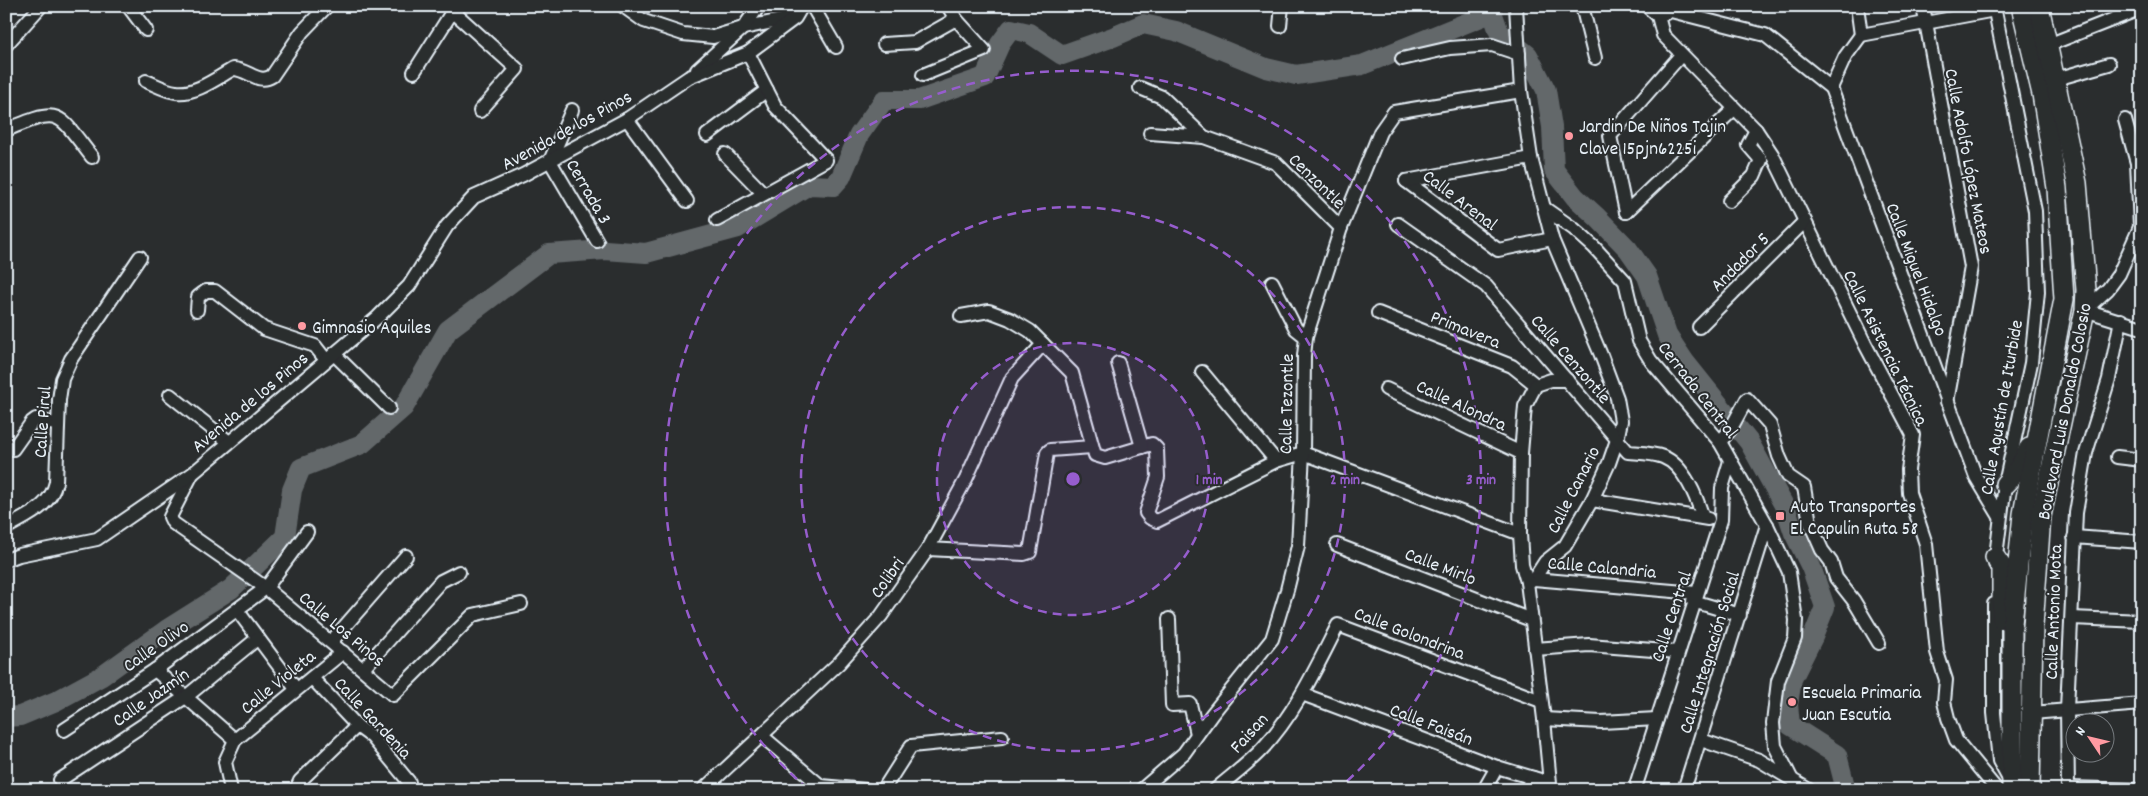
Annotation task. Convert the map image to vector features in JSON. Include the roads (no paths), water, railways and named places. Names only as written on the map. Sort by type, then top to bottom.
[{"type":"highway","name":"Boulevard Luis Donaldo Colosio","points":[[2007,788],[2012,720],[2012,624],[2021,532],[2064,299],[2057,188],[2042,94],[2021,6]]},
{"type":"highway","name":"Boulevard Luis Donaldo Colosio","points":[[2030,790],[2033,626],[2041,516],[2085,310],[2086,290],[2078,182],[2039,6]]},
{"type":"highway","points":[[2005,484],[2015,475],[2024,461],[2042,414]]},
{"type":"highway","points":[[1995,557],[2002,567],[2002,638],[2005,699],[2012,720]]},
{"type":"street","points":[[6,45],[41,6]]},
{"type":"street","points":[[128,6],[146,30]]},
{"type":"street","points":[[146,81],[173,92],[183,93],[192,91],[233,69],[239,69],[260,80],[266,80],[272,76],[302,32],[327,6]]},
{"type":"street","points":[[623,6],[644,21],[683,34],[713,37],[743,28],[795,18]]},
{"type":"street","points":[[689,77],[743,28],[759,6]]},
{"type":"street","name":"Avenida de los Pinos","points":[[6,560],[19,555],[96,539],[192,474],[378,317],[409,286],[447,226],[474,197],[523,175],[627,119],[689,77],[748,53],[795,18],[802,6]]},
{"type":"street","points":[[812,6],[836,47]]},
{"type":"street","points":[[922,74],[984,50],[956,19],[948,6]]},
{"type":"street","points":[[1280,26],[1282,6]]},
{"type":"street","points":[[1516,6],[1521,91],[1531,158],[1544,208]]},
{"type":"street","points":[[1582,6],[1596,58]]},
{"type":"street","points":[[1647,6],[1658,16],[1671,10],[1765,35],[1831,88],[1845,57],[1860,35],[1857,6]]},
{"type":"street","name":"Calle Adolfo López Mateos","points":[[1923,6],[1971,267],[1948,402]]},
{"type":"street","points":[[414,72],[452,8],[517,69],[480,111]]},
{"type":"street","points":[[1860,35],[1995,8]]},
{"type":"street","name":"Calle Agustín de Iturbide","points":[[1995,8],[2035,210],[2038,292],[2031,363],[2005,484],[1995,557],[1994,713],[1999,761],[2007,788]]},
{"type":"street","points":[[2048,45],[2142,8]]},
{"type":"street","name":"Calle Asistencia Técnica","points":[[1658,16],[1663,35],[1756,130],[1772,154],[1913,435],[1908,470],[1909,493],[1926,544],[1937,652],[1946,680],[1944,702],[1948,718],[1956,740],[2007,788]]},
{"type":"street","points":[[884,44],[916,42],[956,19]]},
{"type":"street","points":[[1402,60],[1450,48],[1492,45],[1519,54]]},
{"type":"street","points":[[717,220],[826,160],[775,106],[748,53]]},
{"type":"street","points":[[1681,55],[1610,136],[1626,212],[1734,109]]},
{"type":"street","points":[[2056,79],[2109,64]]},
{"type":"street","name":"Cenzontle","points":[[1140,88],[1162,98],[1204,137],[1276,163],[1340,228]]},
{"type":"street","name":"Calle Miguel Hidalgo","points":[[1831,88],[1976,477],[2000,517]]},
{"type":"street","points":[[707,136],[767,90]]},
{"type":"street","name":"Calle Tezontle","points":[[1142,790],[1184,753],[1272,640],[1298,546],[1306,337],[1340,228],[1380,132],[1394,112],[1521,91]]},
{"type":"street","points":[[550,161],[572,110]]},
{"type":"street","points":[[6,130],[40,116],[53,115],[64,120],[92,157]]},
{"type":"street","points":[[627,119],[686,201]]},
{"type":"street","points":[[2085,310],[2108,289],[2119,274],[2140,228],[2137,163],[2126,120]]},
{"type":"street","points":[[1730,201],[1754,176],[1761,160],[1748,145],[1756,130]]},
{"type":"street","points":[[1150,133],[1204,137]]},
{"type":"street","points":[[725,154],[763,193]]},
{"type":"street","name":"Calle Arenal","points":[[1531,158],[1406,181],[1498,250],[1552,239]]},
{"type":"street","name":"Cerrada 3","points":[[550,161],[597,241]]},
{"type":"street","name":"Calle Canario","points":[[1530,581],[1545,562],[1565,546],[1592,500],[1609,463],[1621,421],[1617,398],[1552,239],[1544,208]]},
{"type":"street","name":"Cerrada Central","points":[[1544,208],[1581,235],[1626,281],[1639,342],[1651,361],[1720,442],[1767,525],[1789,572],[1796,620],[1795,638],[1778,681],[1773,723],[1775,746],[1789,784]]},
{"type":"street","name":"Andador 5","points":[[1699,327],[1805,221]]},
{"type":"street","name":"Calle Cenzontle","points":[[1398,224],[1486,286],[1628,452],[1662,456],[1673,461],[1682,472],[1699,504],[1703,518]]},
{"type":"street","name":"Calle Pirul","points":[[6,528],[38,509],[53,494],[58,454],[62,379],[71,359],[140,257]]},
{"type":"street","points":[[1272,282],[1296,328],[1306,337]]},
{"type":"street","points":[[197,310],[198,297],[206,291],[215,291],[264,329],[314,346],[330,357],[389,408]]},
{"type":"street","points":[[2085,310],[2142,328]]},
{"type":"street","points":[[961,316],[989,311],[1010,319],[1030,331],[1072,373],[1095,455],[1104,458],[1152,444],[1157,449],[1158,477],[1146,513],[1150,518],[1157,521],[1276,461],[1303,453],[1520,534]]},
{"type":"street","name":"Primavera","points":[[1378,313],[1512,366],[1536,385]]},
{"type":"street","points":[[2123,321],[2142,320]]},
{"type":"street","name":"Calle Antonio Mota","points":[[2068,789],[2067,709],[2074,537],[2086,453],[2109,379],[2123,321]]},
{"type":"street","name":"Colibri","points":[[703,790],[839,663],[881,616],[928,549],[966,479],[1012,378],[1043,344]]},
{"type":"street","points":[[1118,363],[1142,448]]},
{"type":"street","points":[[1202,372],[1276,461]]},
{"type":"street","points":[[1566,380],[1551,380],[1536,385],[1525,406],[1521,453],[1520,534],[1522,565],[1530,581],[1531,620],[1544,719],[1601,722],[1657,719]]},
{"type":"street","name":"Calle Alondra","points":[[1386,389],[1521,453]]},
{"type":"street","points":[[170,395],[229,442]]},
{"type":"street","points":[[1720,442],[1730,430],[1746,400],[1770,425],[1779,456],[1788,476],[1804,488],[1810,523],[1822,550],[1831,562],[1836,578],[1854,601],[1879,643]]},
{"type":"street","points":[[6,448],[13,449],[36,419],[58,426]]},
{"type":"street","points":[[928,549],[1030,552],[1046,453],[1050,450],[1092,447]]},
{"type":"street","points":[[2117,457],[2142,460]]},
{"type":"street","name":"Calle Central","points":[[1637,782],[1720,520],[1722,488],[1730,461]]},
{"type":"street","name":"Calle Los Pinos","points":[[192,474],[170,517],[174,523],[267,589],[393,695],[473,615],[521,604]]},
{"type":"street","points":[[1592,500],[1720,520]]},
{"type":"street","name":"Calle Integración Social","points":[[1684,790],[1767,525]]},
{"type":"street","name":"Calle Olivo","points":[[64,730],[155,670],[267,589],[307,532]]},
{"type":"street","points":[[2074,537],[2142,542]]},
{"type":"street","name":"Calle Mirlo","points":[[1337,545],[1531,620]]},
{"type":"street","points":[[331,642],[406,556]]},
{"type":"street","points":[[362,669],[441,581],[459,572]]},
{"type":"street","name":"Calle Calandria","points":[[1530,581],[1695,597],[1740,615]]},
{"type":"street","points":[[237,610],[296,689]]},
{"type":"street","points":[[2072,618],[2142,621]]},
{"type":"street","points":[[1169,619],[1172,705],[1190,704],[1197,734]]},
{"type":"street","name":"Calle Golondrina","points":[[1302,694],[1338,625],[1541,701]]},
{"type":"street","name":"Calle Jazmín","points":[[60,780],[187,696],[258,638]]},
{"type":"street","points":[[1535,649],[1589,645],[1678,652]]},
{"type":"street","name":"Calle Violeta","points":[[235,740],[343,652]]},
{"type":"street","points":[[155,670],[187,696],[235,740],[225,762],[231,790]]},
{"type":"street","name":"Calle Gardenia","points":[[312,678],[357,726],[372,737],[408,782]]},
{"type":"street","name":"Calle Faisán","points":[[1302,694],[1496,767],[1550,783],[1544,719]]},
{"type":"street","name":"Faisan","points":[[1215,790],[1262,749],[1302,694]]},
{"type":"street","points":[[2032,713],[2142,704]]},
{"type":"street","points":[[296,790],[304,776],[357,726]]},
{"type":"street","points":[[762,736],[821,786],[866,790]]},
{"type":"street","points":[[883,790],[911,746],[1002,737]]},
{"type":"street","points":[[1701,740],[1760,760],[1789,784],[1809,790]]},
{"type":"street","points":[[1484,790],[1496,767]]},
{"type":"street","points":[[1525,790],[1533,778]]},
{"type":"street","points":[[2068,789],[2142,790]]},
{"type":"waterway","points":[[1490,6],[1499,32],[1528,55],[1546,90],[1552,127],[1554,170],[1575,197],[1628,249],[1647,276],[1667,335],[1685,362],[1749,442],[1786,509],[1794,533],[1811,567],[1825,607],[1813,637],[1792,679],[1788,704],[1790,725],[1837,755],[1846,790]]},
{"type":"waterway","points":[[6,717],[20,716],[56,701],[102,676],[166,630],[231,589],[285,537],[292,490],[301,468],[362,444],[404,407],[448,330],[549,254],[605,250],[646,253],[738,228],[809,185],[833,186],[841,177],[859,135],[884,100],[919,100],[985,77],[1000,44],[1011,29],[1029,33],[1062,55],[1143,24],[1176,31],[1266,68],[1296,75],[1362,65],[1491,13]]},
{"type":"place","name":"Jardin De Niños Tajin Clave 15pjn6225i","points":[[1569,136]]},
{"type":"place","name":"Gimnasio Aquiles","points":[[302,326]]},
{"type":"place","name":"Auto Transportes El Capulin Ruta 58","points":[[1780,516]]},
{"type":"place","name":"Escuela Primaria Juan Escutia","points":[[1792,702]]}]
